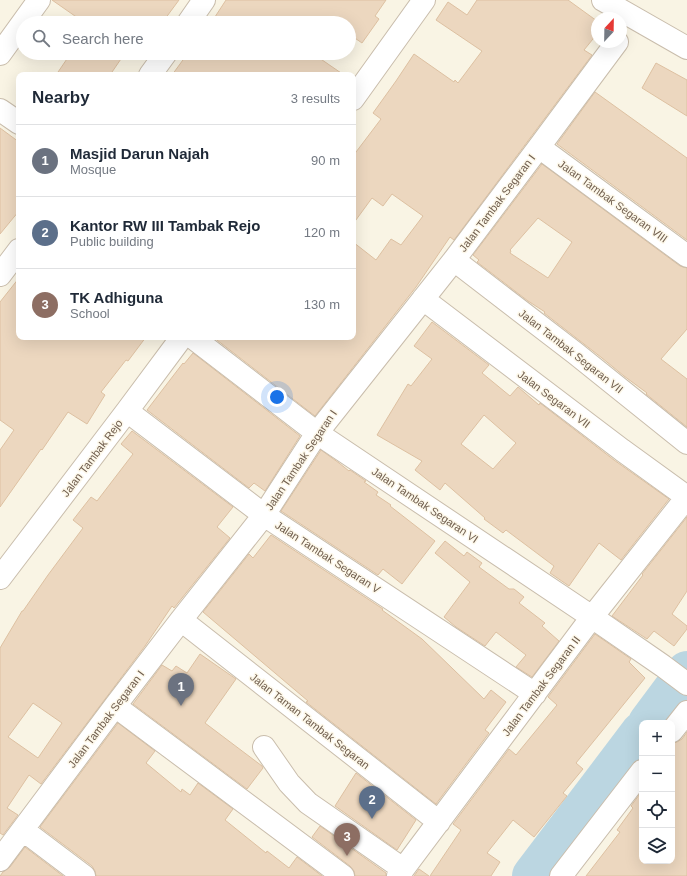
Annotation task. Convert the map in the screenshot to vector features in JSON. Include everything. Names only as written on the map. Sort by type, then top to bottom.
[{"type":"street","points":[[27,16],[39,0]]},
{"type":"street","points":[[193,16],[204,0]]},
{"type":"street","points":[[356,95],[424,0]]},
{"type":"street","points":[[604,0],[687,48]]},
{"type":"street","points":[[627,29],[635,18]]},
{"type":"street","points":[[0,54],[16,32]]},
{"type":"street","name":"Jalan Tambak Segaran I","points":[[0,860],[115,706],[264,515],[317,433],[454,260],[540,148],[614,48]]},
{"type":"street","points":[[152,72],[161,60]]},
{"type":"street","points":[[0,110],[16,121]]},
{"type":"street","name":"Jalan Tambak Segaran VIII","points":[[540,148],[687,256]]},
{"type":"street","points":[[0,275],[16,254]]},
{"type":"street","name":"Jalan Tambak Segaran VII","points":[[454,260],[687,443]]},
{"type":"street","name":"Jalan Segaran VII","points":[[423,299],[687,497]]},
{"type":"street","name":"Jalan Tambak Rejo","points":[[0,578],[180,340]]},
{"type":"street","name":"Jalan Tambak Segaran VI","points":[[196,340],[317,433],[592,617],[687,684]]},
{"type":"street","name":"Jalan Tambak Segaran V","points":[[127,411],[264,515],[535,694]]},
{"type":"street","name":"Jalan Tambak Segaran II","points":[[401,873],[592,617],[687,497]]},
{"type":"street","name":"Jalan Taman Tambak Segaran","points":[[181,620],[439,822]]},
{"type":"street","points":[[115,706],[343,876]]},
{"type":"street","points":[[675,727],[687,713]]},
{"type":"street","points":[[264,747],[289,783],[308,802],[401,873]]},
{"type":"street","points":[[561,876],[639,774]]},
{"type":"street","points":[[23,830],[84,876]]},
{"type":"building","points":[[52,0],[179,0],[167,16],[75,16]]},
{"type":"building","points":[[226,0],[386,0],[375,16],[379,19],[362,43],[356,39],[356,16],[216,16]]},
{"type":"building","points":[[477,0],[568,0],[591,17],[591,41],[584,50],[592,55],[454,240],[450,237],[416,287],[315,416],[217,340],[356,340],[356,244],[376,260],[391,239],[401,245],[423,216],[392,194],[383,206],[372,198],[356,220],[356,152],[381,119],[373,113],[414,54],[454,82],[455,80],[458,83],[482,51],[436,20],[448,2],[467,15]]},
{"type":"building","points":[[66,60],[120,60],[112,72],[58,72]]},
{"type":"building","points":[[183,60],[322,60],[340,72],[174,72]]},
{"type":"building","points":[[656,63],[687,80],[687,116],[642,88]]},
{"type":"building","points":[[595,92],[687,158],[687,240],[557,144]]},
{"type":"building","points":[[0,128],[16,140],[16,215],[0,234]]},
{"type":"building","points":[[542,164],[680,266],[687,268],[687,329],[661,359],[687,379],[687,427],[646,394],[647,393],[544,313],[545,312],[528,301],[477,262],[479,260],[473,255]],"holes":[[[538,218],[572,242],[548,278],[510,253],[510,250]]]},
{"type":"building","points":[[16,282],[16,340],[144,340],[101,392],[105,395],[87,424],[68,412],[0,507],[0,450],[14,430],[0,420],[0,302]]},
{"type":"building","points":[[432,322],[489,365],[482,373],[510,396],[518,387],[539,405],[540,403],[614,460],[669,499],[621,560],[599,543],[569,586],[550,573],[554,566],[506,530],[503,533],[484,519],[485,518],[445,483],[440,490],[415,470],[422,461],[377,435],[408,384],[411,386],[432,359],[414,346]],"holes":[[[484,415],[516,443],[493,469],[461,444]]]},
{"type":"building","points":[[193,353],[300,436],[265,491],[254,483],[249,488],[147,410],[183,363],[184,364]]},
{"type":"building","points":[[132,431],[233,507],[217,527],[230,538],[174,608],[172,606],[145,646],[41,784],[29,775],[7,808],[18,815],[3,835],[0,833],[0,648],[22,611],[83,528],[73,520],[91,497],[97,501],[133,454],[121,444]],"holes":[[[33,703],[62,723],[38,758],[8,737]]]},
{"type":"building","points":[[321,450],[349,471],[350,470],[366,481],[364,482],[378,492],[376,495],[391,505],[390,506],[435,541],[402,584],[383,569],[378,575],[281,511]]},
{"type":"building","points":[[687,517],[687,591],[672,614],[687,626],[687,629],[674,646],[654,631],[647,639],[612,616],[643,575],[642,574]]},
{"type":"building","points":[[271,535],[383,609],[382,610],[422,639],[484,699],[491,690],[506,702],[485,730],[489,733],[436,804],[306,702],[308,701],[203,612],[249,554],[253,558]]},
{"type":"building","points":[[445,541],[464,556],[467,552],[482,563],[479,567],[509,589],[514,589],[524,597],[519,603],[545,623],[542,626],[559,641],[532,677],[516,667],[526,655],[496,632],[485,646],[456,627],[444,617],[470,582],[435,553]]},
{"type":"building","points":[[595,634],[631,659],[629,662],[645,678],[576,763],[583,769],[563,793],[567,796],[534,837],[513,820],[487,853],[500,862],[491,876],[430,876],[461,830],[453,824],[509,749],[516,755],[557,705],[548,697]]},
{"type":"building","points":[[200,654],[236,679],[205,723],[262,766],[263,768],[247,789],[133,704],[162,665],[172,671],[176,666],[187,673]]},
{"type":"building","points":[[118,723],[155,751],[146,763],[181,792],[182,789],[190,795],[198,783],[233,809],[225,820],[266,853],[267,851],[289,868],[297,857],[322,876],[96,876],[92,866],[40,827]]},
{"type":"building","points":[[687,732],[687,876],[586,876],[620,832],[617,830],[633,808],[631,806],[639,795],[639,864],[675,864],[675,743],[682,739]]},
{"type":"building","points":[[356,773],[416,820],[397,850],[335,806]]},
{"type":"building","points":[[320,826],[386,873],[386,876],[355,876],[354,871],[350,866],[312,837]]},
{"type":"building","points":[[25,847],[63,876],[0,876],[10,867]]},
{"type":"building","points":[[419,869],[429,876],[414,876]]},
{"type":"waterway","points":[[651,720],[687,672]]},
{"type":"waterway","points":[[533,876],[639,736]]},
{"type":"place","name":"Masjid Darun Najah","points":[[181,706]]},
{"type":"place","name":"Kantor RW III Tambak Rejo","points":[[372,819]]},
{"type":"place","name":"TK Adhiguna","points":[[347,856]]}]
